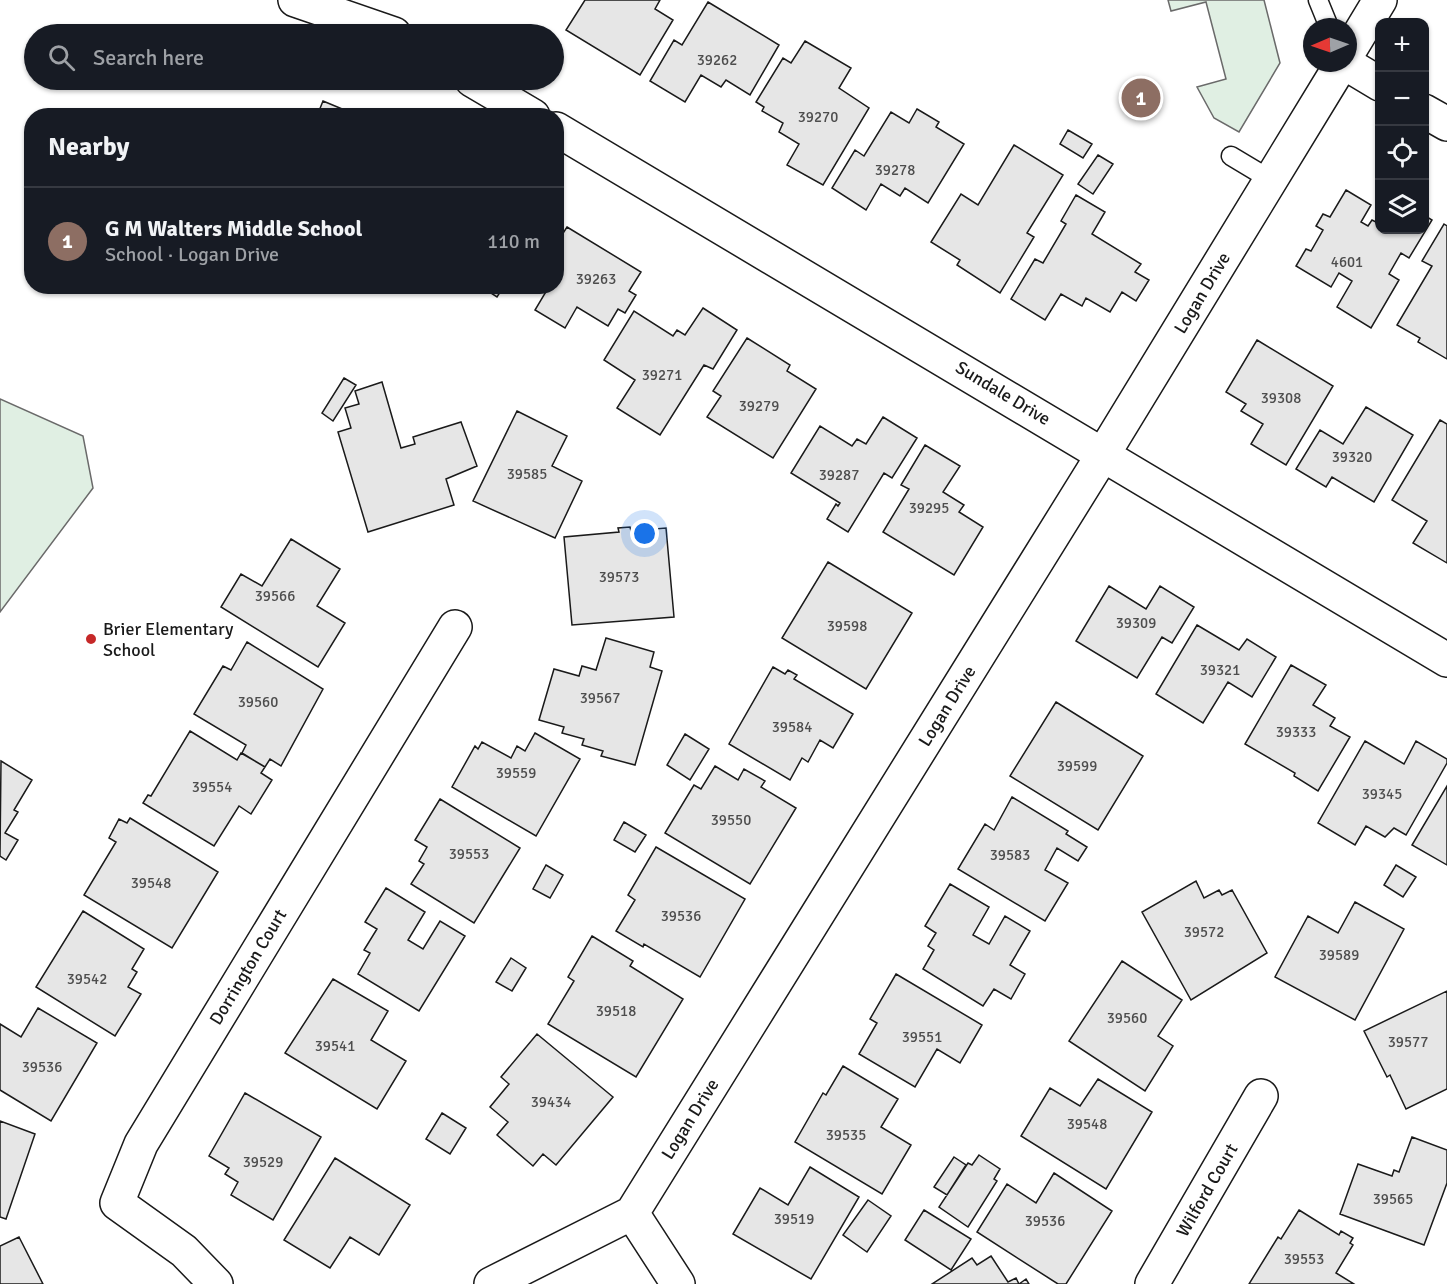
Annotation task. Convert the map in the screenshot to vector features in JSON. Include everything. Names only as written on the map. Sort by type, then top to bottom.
[{"type":"street","points":[[295,0],[365,24]]},
{"type":"street","points":[[1357,38],[1380,0]]},
{"type":"street","points":[[1357,71],[1375,81]]},
{"type":"street","name":"Logan Drive","points":[[632,1213],[1337,72]]},
{"type":"street","points":[[489,90],[519,108]]},
{"type":"street","points":[[1429,113],[1447,124]]},
{"type":"street","name":"Sundale Drive","points":[[564,134],[1104,453],[1447,660]]},
{"type":"street","name":"Dorrington Court","points":[[216,1284],[184,1251],[117,1203],[141,1144],[455,627]]},
{"type":"street","name":"Wilford Court","points":[[1152,1284],[1261,1096]]},
{"type":"street","points":[[491,1284],[632,1213],[678,1284]]},
{"type":"lane","points":[[1318,0],[1325,18]]},
{"type":"lane","points":[[1231,156],[1271,180]]},
{"type":"green space","points":[[1168,0],[1264,0],[1280,63],[1239,132],[1214,118],[1197,87],[1226,79],[1206,2],[1171,11]]},
{"type":"green space","points":[[0,399],[83,436],[93,488],[0,612]]},
{"type":"building","points":[[585,0],[660,0],[655,9],[673,20],[640,75],[566,30]]},
{"type":"building","points":[[708,2],[779,45],[750,95],[726,80],[721,87],[701,75],[685,102],[650,81],[674,40],[682,45]]},
{"type":"building","points":[[805,41],[851,68],[839,88],[869,108],[823,185],[787,165],[799,144],[779,132],[783,123],[762,111],[764,107],[756,102],[783,58],[791,63]]},
{"type":"building","points":[[323,101],[340,108],[320,108]]},
{"type":"building","points":[[917,109],[939,122],[936,127],[964,144],[928,203],[905,188],[900,196],[881,184],[866,210],[832,188],[855,150],[864,156],[891,112],[909,123]]},
{"type":"building","points":[[1068,130],[1092,144],[1083,158],[1060,144]]},
{"type":"building","points":[[1014,145],[1063,175],[1027,233],[1034,237],[1000,293],[957,265],[960,260],[931,242],[961,194],[978,205]]},
{"type":"building","points":[[1098,155],[1113,164],[1093,194],[1078,184]]},
{"type":"building","points":[[1346,190],[1371,205],[1361,222],[1368,226],[1372,220],[1375,222],[1375,234],[1424,234],[1409,258],[1401,253],[1389,274],[1399,280],[1371,328],[1337,307],[1352,281],[1339,273],[1331,287],[1296,266],[1306,249],[1311,251],[1323,230],[1316,226],[1323,214],[1330,217]]},
{"type":"building","points":[[1076,195],[1105,212],[1092,234],[1141,264],[1135,272],[1149,280],[1136,301],[1122,292],[1110,312],[1086,298],[1082,306],[1061,294],[1045,320],[1011,299],[1035,259],[1043,263],[1066,224],[1061,221]]},
{"type":"building","points":[[1444,224],[1447,226],[1447,359],[1418,342],[1420,338],[1397,325],[1432,266],[1422,261]]},
{"type":"building","points":[[567,227],[641,272],[629,291],[636,295],[625,313],[618,309],[608,326],[577,307],[565,328],[535,310],[545,294],[564,294],[564,232]]},
{"type":"building","points":[[703,308],[737,330],[713,369],[704,365],[660,435],[617,408],[635,380],[604,360],[634,311],[673,336],[677,330],[685,335]]},
{"type":"building","points":[[747,338],[790,365],[787,371],[816,389],[773,458],[707,417],[721,396],[713,391]]},
{"type":"building","points":[[1257,340],[1333,386],[1286,465],[1251,444],[1263,424],[1241,411],[1246,404],[1226,392]]},
{"type":"building","points":[[344,378],[356,385],[333,421],[322,413]]},
{"type":"building","points":[[382,382],[401,448],[415,444],[413,437],[461,422],[477,466],[446,479],[454,505],[368,532],[338,432],[351,428],[345,408],[359,404],[355,391]]},
{"type":"building","points":[[1366,407],[1413,435],[1374,502],[1332,477],[1326,487],[1296,469],[1320,430],[1343,444]]},
{"type":"building","points":[[517,411],[567,436],[552,466],[582,481],[555,538],[473,501]]},
{"type":"building","points":[[883,417],[917,438],[892,478],[884,473],[848,532],[827,519],[836,504],[838,506],[840,503],[791,473],[820,426],[852,446],[857,439],[866,444]]},
{"type":"building","points":[[1440,420],[1447,424],[1447,563],[1413,543],[1427,521],[1392,500]]},
{"type":"building","points":[[925,445],[960,466],[943,492],[964,505],[959,512],[983,527],[954,575],[883,532],[909,489],[901,485]]},
{"type":"building","points":[[630,527],[631,531],[666,528],[674,617],[572,625],[564,537],[619,532],[618,528]]},
{"type":"building","points":[[291,539],[340,569],[317,606],[345,623],[318,667],[221,607],[241,574],[262,586]]},
{"type":"building","points":[[828,562],[912,613],[866,689],[782,638]]},
{"type":"building","points":[[1109,586],[1146,609],[1160,586],[1194,607],[1172,643],[1162,637],[1137,678],[1076,641]]},
{"type":"building","points":[[1197,625],[1239,650],[1247,639],[1276,657],[1252,697],[1228,682],[1203,723],[1156,694]]},
{"type":"building","points":[[606,638],[654,652],[650,667],[662,671],[635,765],[601,756],[603,751],[582,745],[584,739],[562,733],[564,727],[539,720],[554,669],[579,676],[582,666],[596,670]]},
{"type":"building","points":[[247,642],[323,689],[281,766],[270,759],[265,767],[242,753],[246,745],[194,714],[223,666],[231,670]]},
{"type":"building","points":[[1291,665],[1326,685],[1313,705],[1335,718],[1330,726],[1350,737],[1318,791],[1294,776],[1295,773],[1245,744]]},
{"type":"building","points":[[773,667],[785,674],[788,670],[797,675],[794,679],[853,714],[833,748],[820,740],[808,762],[802,758],[790,780],[729,744]]},
{"type":"building","points":[[1056,702],[1143,756],[1098,830],[1010,776]]},
{"type":"building","points":[[190,731],[237,760],[241,753],[265,767],[261,773],[272,780],[251,814],[239,806],[214,846],[143,803],[148,795],[151,796]]},
{"type":"building","points":[[535,733],[580,759],[536,836],[452,787],[475,746],[478,749],[482,742],[511,758],[517,746],[525,751]]},
{"type":"building","points":[[685,734],[709,749],[690,780],[667,765]]},
{"type":"building","points":[[1365,741],[1404,764],[1416,741],[1447,759],[1447,763],[1406,835],[1394,828],[1385,837],[1366,826],[1355,845],[1318,823]]},
{"type":"building","points":[[1,761],[32,780],[14,810],[18,812],[5,833],[18,840],[6,860],[0,856]]},
{"type":"building","points":[[715,766],[738,780],[744,769],[765,781],[761,787],[796,808],[750,884],[665,833],[694,785],[701,789]]},
{"type":"building","points":[[1447,786],[1447,865],[1412,845]]},
{"type":"building","points":[[1012,797],[1068,831],[1066,834],[1087,847],[1078,861],[1057,848],[1045,870],[1068,883],[1045,921],[958,869],[985,824],[994,830]]},
{"type":"building","points":[[440,799],[520,848],[474,923],[411,884],[424,864],[419,861],[427,847],[415,840]]},
{"type":"building","points":[[130,818],[218,872],[172,948],[84,895],[116,842],[109,838],[119,819],[127,823]]},
{"type":"building","points":[[624,822],[646,835],[635,852],[614,840]]},
{"type":"building","points":[[656,847],[745,899],[700,977],[644,944],[643,947],[616,931],[635,900],[628,895]]},
{"type":"building","points":[[546,865],[563,875],[550,898],[533,889]]},
{"type":"building","points":[[1396,865],[1416,877],[1403,897],[1384,885]]},
{"type":"building","points":[[1196,881],[1204,898],[1219,890],[1222,895],[1232,890],[1267,953],[1191,1000],[1142,912]]},
{"type":"building","points":[[950,884],[989,907],[973,935],[989,944],[1005,916],[1030,931],[1010,965],[1025,974],[1011,999],[994,989],[983,1006],[923,969],[934,950],[928,946],[936,933],[925,926]]},
{"type":"building","points":[[386,888],[425,912],[408,940],[423,949],[440,921],[465,936],[419,1011],[358,974],[370,953],[364,950],[377,929],[365,922]]},
{"type":"building","points":[[1355,902],[1404,929],[1355,1020],[1275,977],[1308,916],[1338,933]]},
{"type":"building","points":[[83,911],[144,949],[132,969],[137,972],[128,987],[141,994],[115,1036],[36,987]]},
{"type":"building","points":[[592,936],[633,961],[630,966],[683,999],[636,1077],[548,1024],[574,981],[568,977]]},
{"type":"building","points":[[511,958],[526,968],[512,991],[496,982]]},
{"type":"building","points":[[1122,961],[1182,1000],[1158,1036],[1173,1046],[1145,1091],[1069,1041]]},
{"type":"building","points":[[896,974],[982,1025],[960,1063],[937,1049],[915,1087],[859,1054],[877,1023],[870,1019]]},
{"type":"building","points":[[333,979],[388,1011],[371,1040],[406,1061],[377,1109],[285,1053]]},
{"type":"building","points":[[1447,991],[1447,1089],[1406,1109],[1390,1075],[1387,1077],[1364,1031]]},
{"type":"building","points":[[38,1008],[97,1043],[51,1121],[0,1090],[0,1024],[21,1037]]},
{"type":"building","points":[[537,1034],[613,1097],[556,1165],[543,1154],[533,1166],[497,1135],[508,1122],[490,1107],[509,1084],[501,1077]]},
{"type":"building","points":[[843,1066],[898,1099],[881,1127],[911,1145],[882,1194],[795,1142],[823,1093],[826,1095]]},
{"type":"building","points":[[1098,1079],[1152,1112],[1106,1189],[1021,1136],[1050,1088],[1080,1106]]},
{"type":"building","points":[[245,1093],[321,1137],[273,1220],[231,1195],[238,1182],[225,1174],[229,1168],[209,1156]]},
{"type":"building","points":[[442,1113],[466,1128],[450,1154],[426,1139]]},
{"type":"building","points":[[0,1121],[35,1134],[6,1219],[0,1217]]},
{"type":"building","points":[[1412,1137],[1447,1150],[1447,1183],[1424,1245],[1340,1214],[1358,1164],[1392,1176],[1394,1170],[1399,1172]]},
{"type":"building","points":[[979,1155],[1000,1169],[994,1179],[997,1181],[968,1227],[939,1207],[968,1163],[972,1165]]},
{"type":"building","points":[[954,1157],[966,1165],[947,1195],[934,1187]]},
{"type":"building","points":[[335,1158],[410,1205],[379,1255],[350,1237],[330,1268],[284,1240]]},
{"type":"building","points":[[810,1167],[859,1197],[811,1279],[733,1234],[760,1188],[788,1205]]},
{"type":"building","points":[[1054,1173],[1112,1211],[1066,1284],[1058,1284],[977,1232],[1007,1184],[1036,1203]]},
{"type":"building","points":[[868,1200],[891,1216],[867,1252],[843,1235]]},
{"type":"building","points":[[924,1210],[971,1239],[951,1270],[905,1240]]},
{"type":"building","points":[[1299,1210],[1339,1235],[1341,1231],[1353,1238],[1350,1243],[1353,1245],[1336,1273],[1354,1284],[1249,1284],[1278,1237],[1281,1239]]},
{"type":"building","points":[[19,1237],[43,1284],[0,1284],[0,1246]]},
{"type":"building","points":[[991,1256],[1008,1282],[1016,1278],[1019,1284],[932,1284],[972,1258],[977,1265]]},
{"type":"building","points":[[1026,1279],[1029,1284],[1019,1284]]},
{"type":"place","name":"G M Walters Middle School","points":[[1141,98]]},
{"type":"place","name":"Brier Elementary School","points":[[91,639]]}]
